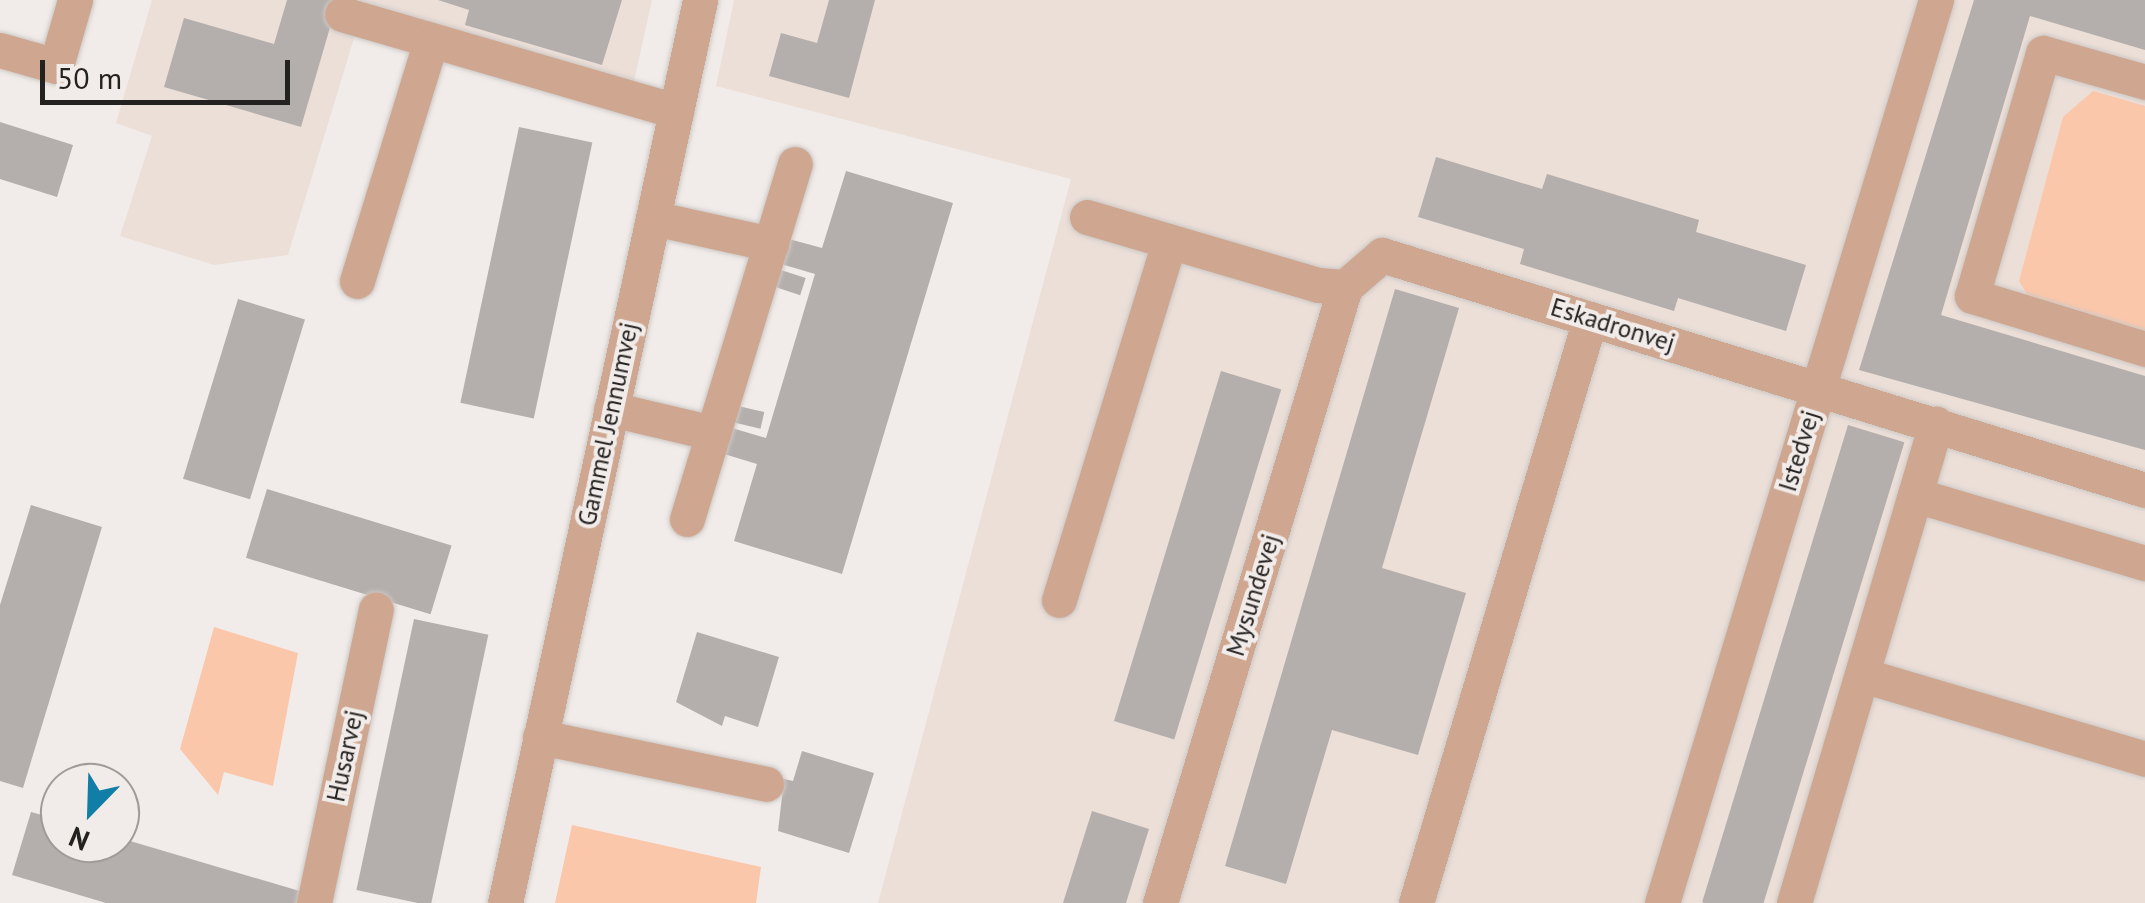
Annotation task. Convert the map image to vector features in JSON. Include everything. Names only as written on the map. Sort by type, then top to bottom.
[{"type":"street","points":[[0,50],[56,66],[75,0]]},
{"type":"street","name":"Gammel Jennumvej","points":[[504,903],[700,0]]},
{"type":"street","name":"Istedvej","points":[[1662,903],[1936,0]]},
{"type":"street","points":[[342,14],[676,111]]},
{"type":"street","points":[[357,282],[430,40]]},
{"type":"street","points":[[2145,82],[2044,53],[1972,296],[2145,350]]},
{"type":"street","points":[[687,519],[795,164]]},
{"type":"street","points":[[652,218],[771,244]]},
{"type":"street","points":[[1088,218],[1345,287]]},
{"type":"street","points":[[1059,600],[1169,242]]},
{"type":"street","name":"Eskadronvej","points":[[1345,287],[1382,255],[2145,490]]},
{"type":"street","name":"Mysundevej","points":[[1160,903],[1345,287]]},
{"type":"street","points":[[1416,903],[1590,319]]},
{"type":"street","points":[[611,409],[713,433]]},
{"type":"street","points":[[1794,903],[1936,424]]},
{"type":"street","points":[[1915,496],[2145,563]]},
{"type":"street","name":"Husarvej","points":[[314,903],[376,610]]},
{"type":"street","points":[[1862,675],[2145,759]]},
{"type":"street","points":[[540,737],[766,784]]},
{"type":"shaded area","points":[[152,0],[652,0],[633,86],[362,12],[288,255],[214,265],[120,236],[152,136],[116,123]]},
{"type":"shaded area","points":[[734,0],[2145,0],[2145,903],[878,903],[1071,179],[716,86]]},
{"type":"shaded area","points":[[2093,91],[2145,106],[2145,334],[2028,296],[2019,281],[2063,117]]},
{"type":"shaded area","points":[[214,627],[298,653],[273,786],[224,772],[218,795],[180,749]]},
{"type":"shaded area","points":[[572,825],[761,867],[756,903],[555,903]]},
{"type":"building","points":[[287,0],[338,0],[301,127],[164,87],[184,18],[274,44]]},
{"type":"building","points":[[438,0],[622,0],[602,65],[465,25],[469,10]]},
{"type":"building","points":[[829,0],[875,0],[849,98],[769,76],[781,33],[817,43]]},
{"type":"building","points":[[1974,0],[2145,0],[2145,50],[2030,16],[1941,315],[2145,376],[2145,450],[1859,370]]},
{"type":"building","points":[[0,122],[73,145],[57,197],[0,179]]},
{"type":"building","points":[[519,127],[592,143],[534,418],[460,403]]},
{"type":"building","points":[[1436,157],[1542,189],[1547,174],[1699,220],[1696,232],[1806,265],[1786,331],[1678,298],[1674,311],[1520,264],[1524,249],[1418,217]]},
{"type":"building","points":[[846,171],[953,203],[842,574],[734,541],[757,464],[724,454],[732,428],[766,438],[815,274],[781,264],[789,239],[822,248]]},
{"type":"building","points":[[781,270],[806,278],[800,295],[775,287]]},
{"type":"building","points":[[1395,289],[1459,308],[1382,568],[1466,593],[1418,755],[1332,730],[1286,884],[1225,866]]},
{"type":"building","points":[[238,299],[305,319],[250,499],[183,479]]},
{"type":"building","points":[[1221,371],[1281,389],[1174,739],[1114,721]]},
{"type":"building","points":[[738,406],[764,412],[760,429],[734,423]]},
{"type":"building","points":[[1848,425],[1904,442],[1764,903],[1702,902]]},
{"type":"building","points":[[267,489],[452,545],[431,614],[246,558]]},
{"type":"building","points":[[31,505],[102,527],[23,788],[0,781],[0,605]]},
{"type":"building","points":[[414,619],[488,635],[431,903],[356,890]]},
{"type":"building","points":[[697,632],[779,657],[758,727],[725,716],[722,726],[676,702]]},
{"type":"building","points":[[802,751],[874,773],[849,853],[778,831],[784,779],[793,781]]},
{"type":"building","points":[[1092,811],[1149,829],[1126,903],[1063,903]]},
{"type":"building","points":[[31,812],[40,814],[40,863],[140,863],[140,844],[303,892],[300,903],[106,903],[12,875]]}]
